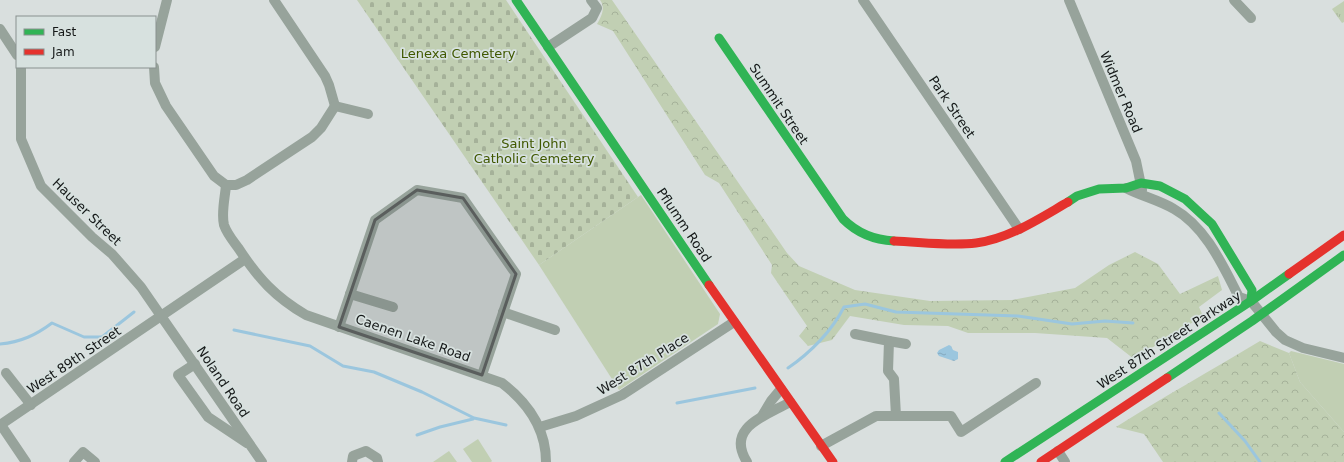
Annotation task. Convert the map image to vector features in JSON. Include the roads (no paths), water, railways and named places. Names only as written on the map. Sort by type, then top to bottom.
[{"type":"main road","name":"Pflumm Road","points":[[516,0],[734,322],[832,462]]},
{"type":"main road","name":"Summit Street","points":[[719,38],[845,222],[856,231],[875,239],[946,243],[977,243],[995,239],[1019,229],[1082,194],[1099,189],[1126,188],[1141,183]]},
{"type":"main road","points":[[1141,183],[1160,186],[1184,199],[1201,212],[1212,224],[1252,290],[1251,301]]},
{"type":"main road","name":"West 87th Street Parkway","points":[[1005,462],[1251,301],[1344,235]]},
{"type":"main road","points":[[1041,462],[1262,314],[1344,255]]},
{"type":"main road","points":[[1058,451],[1060,440],[1064,434],[1125,394],[1131,389],[1136,377]]},
{"type":"street","points":[[156,43],[167,0]]},
{"type":"street","points":[[154,68],[156,84],[166,106],[214,176],[226,185],[236,185],[247,180],[312,137],[321,128],[335,106],[330,85],[325,76],[274,0]]},
{"type":"street","points":[[548,47],[592,18],[597,8],[591,0]]},
{"type":"street","name":"Park Street","points":[[863,0],[1019,229]]},
{"type":"street","name":"Widmer Road","points":[[1069,0],[1136,161],[1141,183],[1142,196]]},
{"type":"street","points":[[1234,0],[1251,18]]},
{"type":"street","points":[[0,29],[16,53]]},
{"type":"street","name":"Hauser Street","points":[[21,68],[21,139],[36,178],[41,186],[64,210],[123,266],[162,316]]},
{"type":"street","points":[[335,106],[368,114]]},
{"type":"street","name":"Caenen Lake Road","points":[[226,185],[223,212],[224,225],[246,259],[267,287],[288,305],[306,315],[502,383],[516,394],[529,408],[540,427],[545,449],[546,462]]},
{"type":"street","points":[[1126,188],[1174,209],[1191,222],[1212,248],[1240,297],[1251,301],[1285,340],[1303,348],[1344,358]]},
{"type":"street","points":[[339,327],[375,220],[417,190],[462,198],[516,274],[482,375]]},
{"type":"street","points":[[1191,222],[1201,212]]},
{"type":"street","points":[[162,316],[246,259]]},
{"type":"street","points":[[350,294],[393,307]]},
{"type":"street","points":[[503,312],[555,330]]},
{"type":"street","name":"Noland Road","points":[[162,316],[262,462]]},
{"type":"street","name":"West 89th Street","points":[[0,425],[162,316]]},
{"type":"street","name":"West 87th Place","points":[[540,427],[576,416],[622,395],[734,322]]},
{"type":"street","points":[[855,334],[906,344]]},
{"type":"street","points":[[889,341],[888,371],[894,379],[896,416]]},
{"type":"street","points":[[195,364],[178,375],[208,417],[252,447]]},
{"type":"street","points":[[6,373],[30,405]]},
{"type":"street","points":[[821,446],[876,416],[951,416],[961,432],[1036,382]]},
{"type":"street","points":[[762,416],[771,401],[781,389]]},
{"type":"street","points":[[747,462],[741,453],[740,439],[747,427],[762,416],[790,402]]},
{"type":"street","points":[[0,425],[26,462]]},
{"type":"street","points":[[352,462],[353,456],[366,451],[377,458],[378,462]]},
{"type":"street","points":[[1058,451],[1065,462]]},
{"type":"street","points":[[74,462],[83,452],[95,462]]},
{"type":"water","points":[[949,345],[953,350],[958,352],[958,359],[954,361],[939,356],[937,353],[939,350]]},
{"type":"waterway","points":[[788,368],[820,341],[833,325],[844,307],[865,304],[896,312],[1018,316],[1072,324],[1105,321],[1133,323]]},
{"type":"waterway","points":[[0,344],[15,342],[28,337],[52,323],[84,337],[102,337],[134,312]]},
{"type":"waterway","points":[[234,330],[310,346],[343,366],[374,372],[422,392],[474,418],[506,425]]},
{"type":"waterway","points":[[677,403],[755,388]]},
{"type":"waterway","points":[[1219,413],[1245,441],[1260,462]]},
{"type":"waterway","points":[[417,435],[440,427],[473,419]]},
{"type":"park label","name":"Lenexa Cemetery","points":[[458,53]]},
{"type":"park label","name":"Saint John Catholic Cemetery","points":[[534,150]]}]
